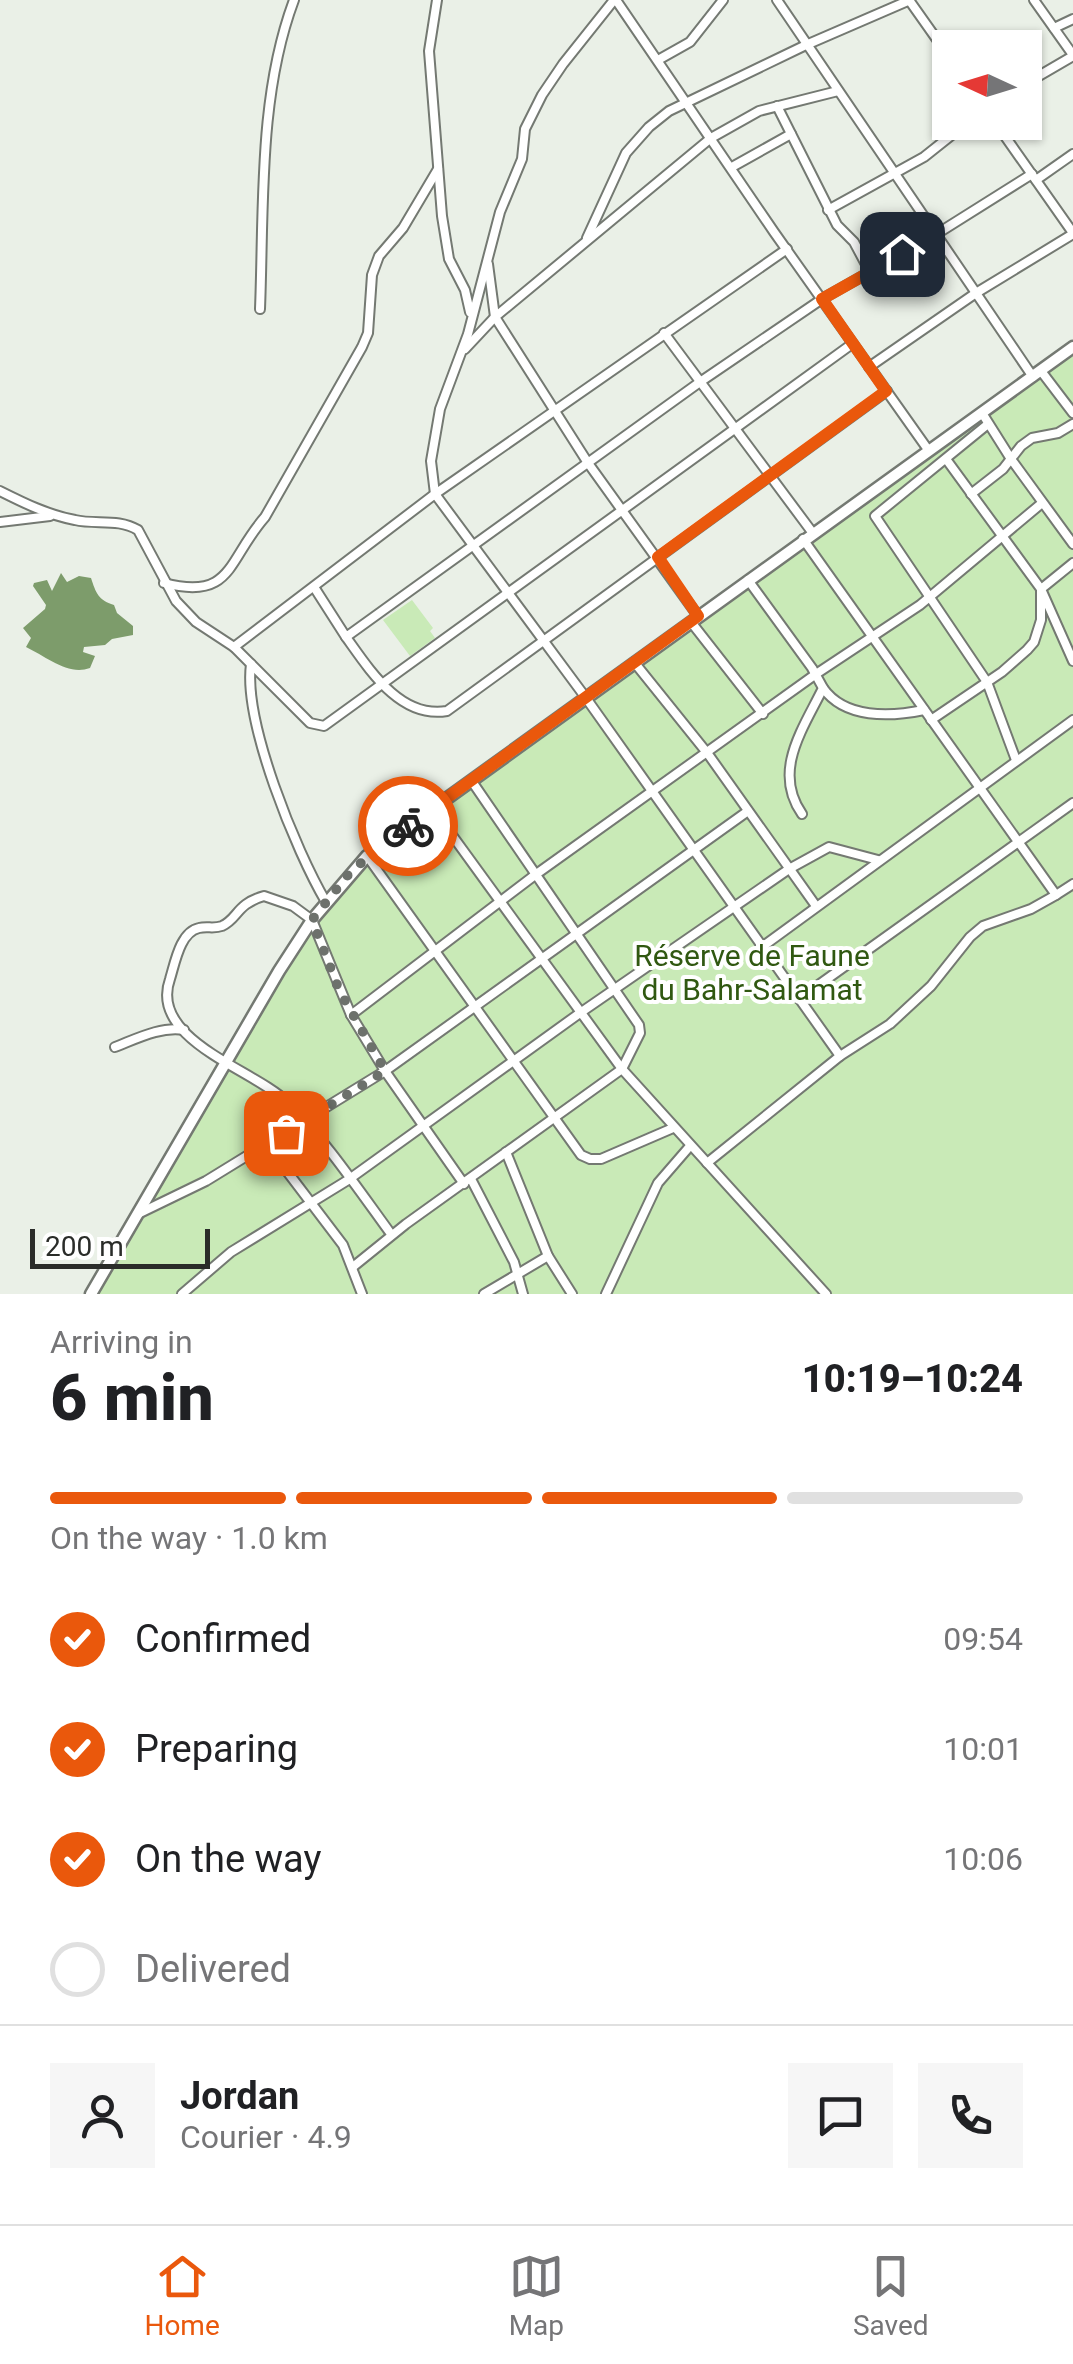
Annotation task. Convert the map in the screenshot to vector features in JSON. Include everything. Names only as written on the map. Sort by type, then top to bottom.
[{"type":"main road","points":[[91,1294],[312,920],[367,856],[808,536],[929,451],[985,419],[1073,347]]},
{"type":"street","points":[[260,309],[272,96],[284,25],[294,0]]},
{"type":"street","points":[[437,0],[429,50],[446,248],[465,290],[471,316]]},
{"type":"street","points":[[840,1056],[586,698],[435,494],[431,461],[440,409],[463,351],[500,212],[522,160],[524,136],[534,110],[563,64],[615,0],[929,451]]},
{"type":"street","points":[[658,60],[690,42],[724,0]]},
{"type":"street","points":[[777,0],[976,294],[1037,374],[1073,413]]},
{"type":"street","points":[[585,242],[626,153],[649,127],[686,100],[909,0],[932,33]]},
{"type":"street","points":[[1034,0],[1073,56],[1042,74]]},
{"type":"street","points":[[1054,28],[1073,19]]},
{"type":"street","points":[[463,351],[494,317],[711,138],[759,111],[838,91]]},
{"type":"street","points":[[778,106],[828,210],[840,230],[854,242],[870,272]]},
{"type":"street","points":[[732,166],[791,134]]},
{"type":"street","points":[[828,210],[924,157],[945,140]]},
{"type":"street","points":[[869,368],[1073,233],[1008,140]]},
{"type":"street","points":[[346,637],[822,299],[1073,154]]},
{"type":"street","points":[[164,583],[185,588],[214,586],[264,517],[362,347],[368,333],[372,275],[379,256],[402,228],[438,169]]},
{"type":"street","points":[[234,646],[435,494],[787,249]]},
{"type":"street","points":[[488,257],[494,317],[588,463],[658,557],[695,619],[763,714]]},
{"type":"street","points":[[664,332],[771,478],[871,639],[1056,895]]},
{"type":"street","points":[[0,491],[56,516],[80,522],[120,522],[138,530],[164,583],[196,622],[234,646],[310,723],[324,726],[852,344]]},
{"type":"street","points":[[314,586],[381,686],[420,708],[448,712],[886,391]]},
{"type":"street","points":[[1016,760],[987,682],[874,516],[946,459],[985,419],[1073,544]]},
{"type":"street","points":[[971,494],[1003,469],[1032,438],[1058,433],[1073,424]]},
{"type":"street","points":[[946,459],[1041,589],[1073,662]]},
{"type":"street","points":[[899,472],[910,488]]},
{"type":"street","points":[[351,1015],[535,875],[929,598],[1042,503]]},
{"type":"street","points":[[0,522],[56,516]]},
{"type":"street","points":[[1041,589],[1073,563]]},
{"type":"street","points":[[748,580],[823,688],[840,706],[895,716],[924,710]]},
{"type":"street","points":[[930,720],[987,682],[1034,642],[1041,620],[1041,589]]},
{"type":"street","points":[[634,662],[708,754],[816,906]]},
{"type":"street","points":[[251,664],[255,717],[272,775],[305,866],[326,902]]},
{"type":"street","points":[[802,814],[788,790],[787,780],[802,731],[823,688]]},
{"type":"street","points":[[762,946],[1073,720]]},
{"type":"street","points":[[354,1266],[392,1234],[622,1070],[641,1029],[471,780]]},
{"type":"street","points":[[799,999],[1073,802]]},
{"type":"street","points":[[433,808],[622,1070],[826,1294]]},
{"type":"street","points":[[140,1213],[206,1181],[385,1071],[748,811]]},
{"type":"street","points":[[182,1294],[231,1252],[348,1180],[580,1013],[789,870],[830,847],[878,860]]},
{"type":"street","points":[[367,856],[581,1155],[601,1159],[673,1128]]},
{"type":"street","points":[[707,1163],[840,1056],[890,1024],[931,986],[970,936],[983,926],[1030,910],[1073,884]]},
{"type":"street","points":[[392,1234],[305,1121],[276,1092],[226,1065],[184,1030],[171,1012],[165,996],[184,938],[190,932],[221,926],[249,900],[264,896],[293,906],[312,920],[351,1015],[422,1127],[467,1182],[519,1273],[523,1294]]},
{"type":"street","points":[[115,1047],[137,1037],[184,1030]]},
{"type":"street","points":[[268,1145],[330,1224],[354,1266],[362,1294]]},
{"type":"street","points":[[606,1294],[658,1183],[690,1146]]},
{"type":"street","points":[[506,1152],[548,1256],[572,1294]]},
{"type":"street","points":[[484,1294],[548,1256]]},
{"type":"green space","name":"Réserve de Faune du Bahr-Salamat","points":[[1073,347],[1073,1294],[91,1294],[279,971],[351,871]]},
{"type":"green space","points":[[412,600],[433,628],[430,631],[435,638],[410,656],[383,620]]},
{"type":"shaded area","points":[[61,573],[67,582],[79,576],[91,578],[98,595],[114,605],[117,613],[133,626],[133,635],[112,639],[105,645],[84,647],[83,652],[95,656],[90,668],[66,668],[26,647],[31,638],[23,628],[46,605],[34,583],[47,580],[52,591]]},
{"type":"way so far","points":[[286,1133],[385,1071],[351,1015],[312,920],[351,871],[408,826]]},
{"type":"route","points":[[408,826],[698,616],[658,557],[886,391],[822,299],[902,254]]}]
